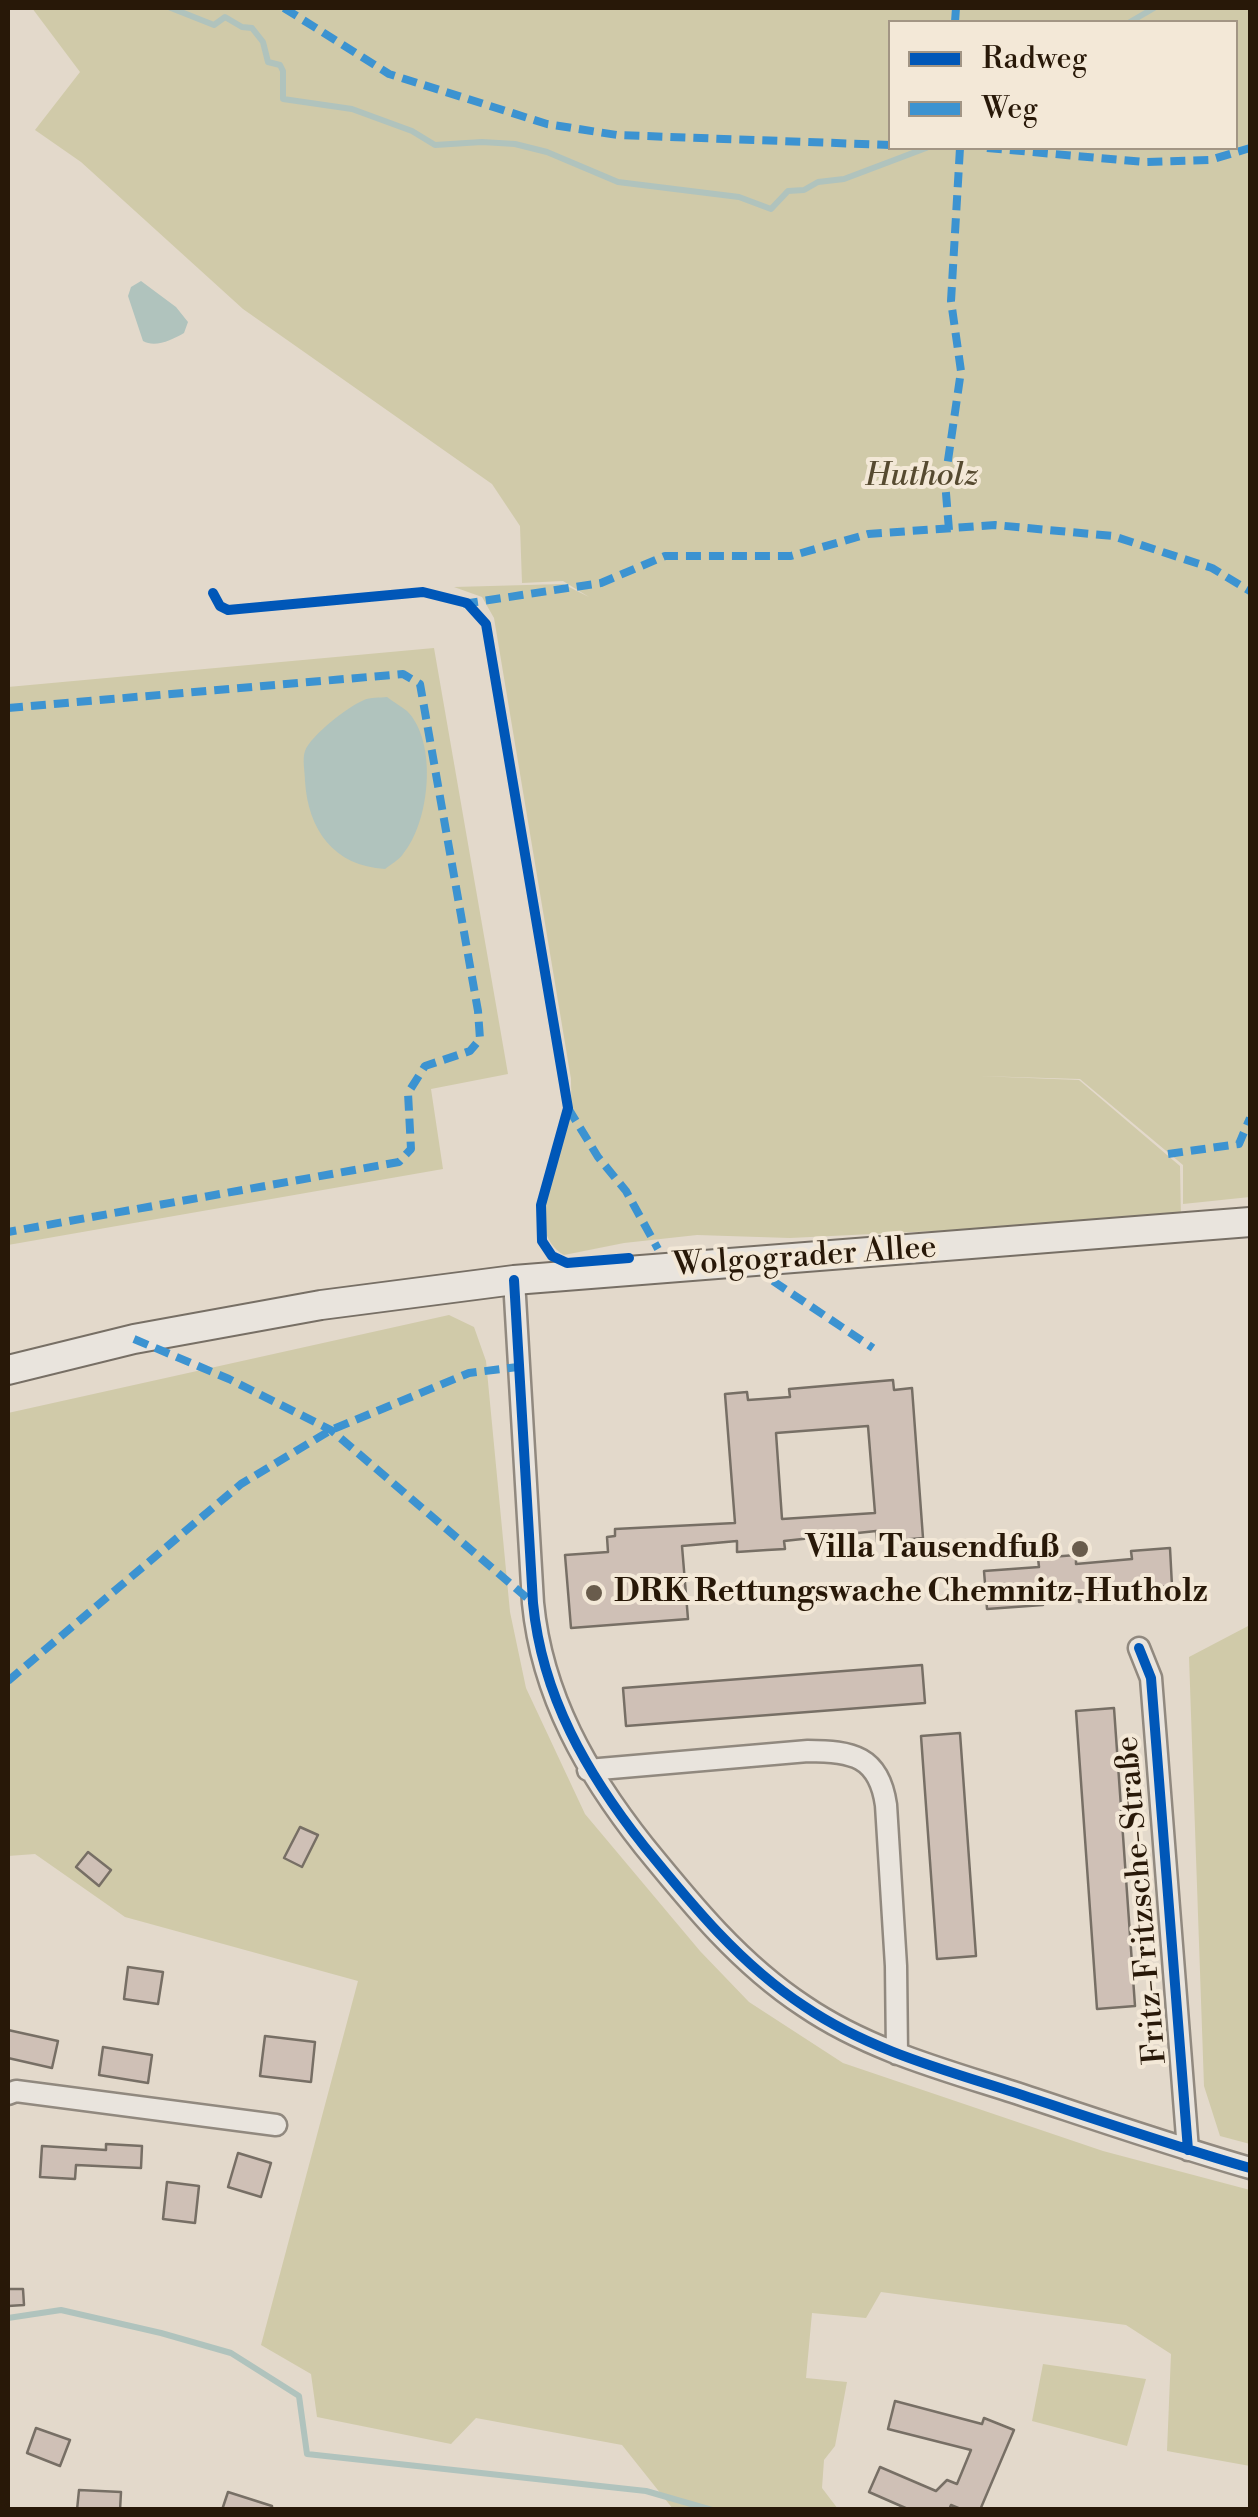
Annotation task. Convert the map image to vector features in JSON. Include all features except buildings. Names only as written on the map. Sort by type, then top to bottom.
[{"type":"main road","name":"Wolgograder Allee","points":[[8,1370],[190,1328],[514,1280],[1250,1222]]},
{"type":"street","points":[[514,1280],[536,1634],[562,1717],[588,1770],[700,1915],[800,2004],[840,2029],[897,2054],[1250,2168]]},
{"type":"street","name":"Fritz-Fritzsche-Straße","points":[[1138,1648],[1151,1678],[1188,2150]]},
{"type":"street","points":[[588,1770],[808,1751],[841,1750],[866,1761],[882,1783],[886,1805],[897,2054]]},
{"type":"street","points":[[8,2094],[276,2125]]},
{"type":"green space","name":"Hutholz","points":[[32,8],[1250,8],[1250,1197],[1183,1204],[1183,1165],[1080,1079],[979,1076],[1079,1080],[1180,1166],[1181,1219],[790,1238],[697,1235],[564,1255],[551,1243],[544,1208],[570,1110],[571,1079],[494,618],[482,597],[454,587],[563,584],[589,597],[563,581],[522,583],[520,526],[492,484],[243,309],[81,162],[35,130],[80,72]]},
{"type":"green space","points":[[434,648],[508,1074],[431,1089],[443,1169],[8,1245],[8,687]]},
{"type":"green space","points":[[449,1315],[474,1327],[486,1361],[510,1612],[526,1688],[585,1814],[700,1951],[749,2002],[843,2063],[1103,2151],[1250,2190],[1250,2466],[1167,2451],[1171,2354],[1126,2325],[881,2292],[866,2318],[812,2313],[806,2378],[847,2382],[835,2446],[824,2460],[822,2488],[838,2509],[673,2509],[622,2445],[476,2418],[451,2444],[317,2417],[311,2374],[261,2345],[358,1981],[125,1917],[35,1854],[8,1856],[8,1413]]},
{"type":"green space","points":[[1250,1625],[1250,2144],[1220,2136],[1204,2086],[1189,1657]]},
{"type":"green space","points":[[1043,2364],[1146,2379],[1127,2446],[1032,2421]]},
{"type":"shaded area","points":[[141,281],[176,307],[188,322],[184,333],[158,343],[143,341],[128,296],[131,287]]},
{"type":"shaded area","points":[[387,697],[407,711],[417,725],[427,782],[412,840],[385,869],[351,861],[327,842],[318,830],[307,799],[304,762],[305,751],[322,729],[357,703]]},
{"type":"waterway","points":[[171,8],[214,25],[225,17],[252,28],[263,42],[268,62],[280,65],[283,71],[283,99],[352,109],[412,131],[435,145],[515,144],[547,152],[618,182],[739,197],[771,209],[788,191],[844,179],[921,150]]},
{"type":"waterway","points":[[1133,20],[1154,8]]},
{"type":"waterway","points":[[8,2318],[61,2310],[231,2353],[299,2396],[307,2454],[646,2491],[712,2510]]},
{"type":"marked path","points":[[284,8],[389,74],[547,124],[617,135],[888,145]]},
{"type":"marked path","points":[[955,20],[956,8]]},
{"type":"marked path","points":[[1009,150],[1144,162],[1210,160],[1250,148]]},
{"type":"marked path","points":[[949,530],[945,481],[961,371],[951,301],[960,150]]},
{"type":"marked path","points":[[463,604],[601,583],[665,556],[791,556],[868,534],[995,525],[1113,536],[1212,568],[1250,591]]},
{"type":"marked path","points":[[8,708],[403,674],[420,684],[480,1039],[470,1051],[425,1066],[408,1093],[411,1149],[399,1162],[8,1232]]},
{"type":"marked path","points":[[568,1108],[598,1157],[626,1191],[658,1249]]},
{"type":"marked path","points":[[1168,1154],[1239,1144],[1250,1118]]},
{"type":"marked path","points":[[773,1281],[873,1348]]},
{"type":"marked path","points":[[134,1339],[229,1379],[331,1430],[533,1603]]},
{"type":"marked path","points":[[8,1681],[241,1484],[331,1430],[469,1373],[518,1367]]},
{"type":"cycle path","points":[[213,593],[220,606],[228,610],[423,592],[467,603],[486,624],[568,1108],[541,1205],[542,1241],[552,1256],[567,1263],[629,1258]]},
{"type":"cycle path","points":[[514,1280],[533,1603],[546,1670],[586,1762],[623,1819],[662,1868],[759,1972],[804,2006],[853,2034],[932,2066],[1250,2168]]},
{"type":"cycle path","points":[[1139,1648],[1151,1678],[1188,2150]]},
{"type":"place","name":"Villa Tausendfuß","points":[[1080,1549]]},
{"type":"place","name":"DRK Rettungswache Chemnitz-Hutholz","points":[[594,1593]]}]
